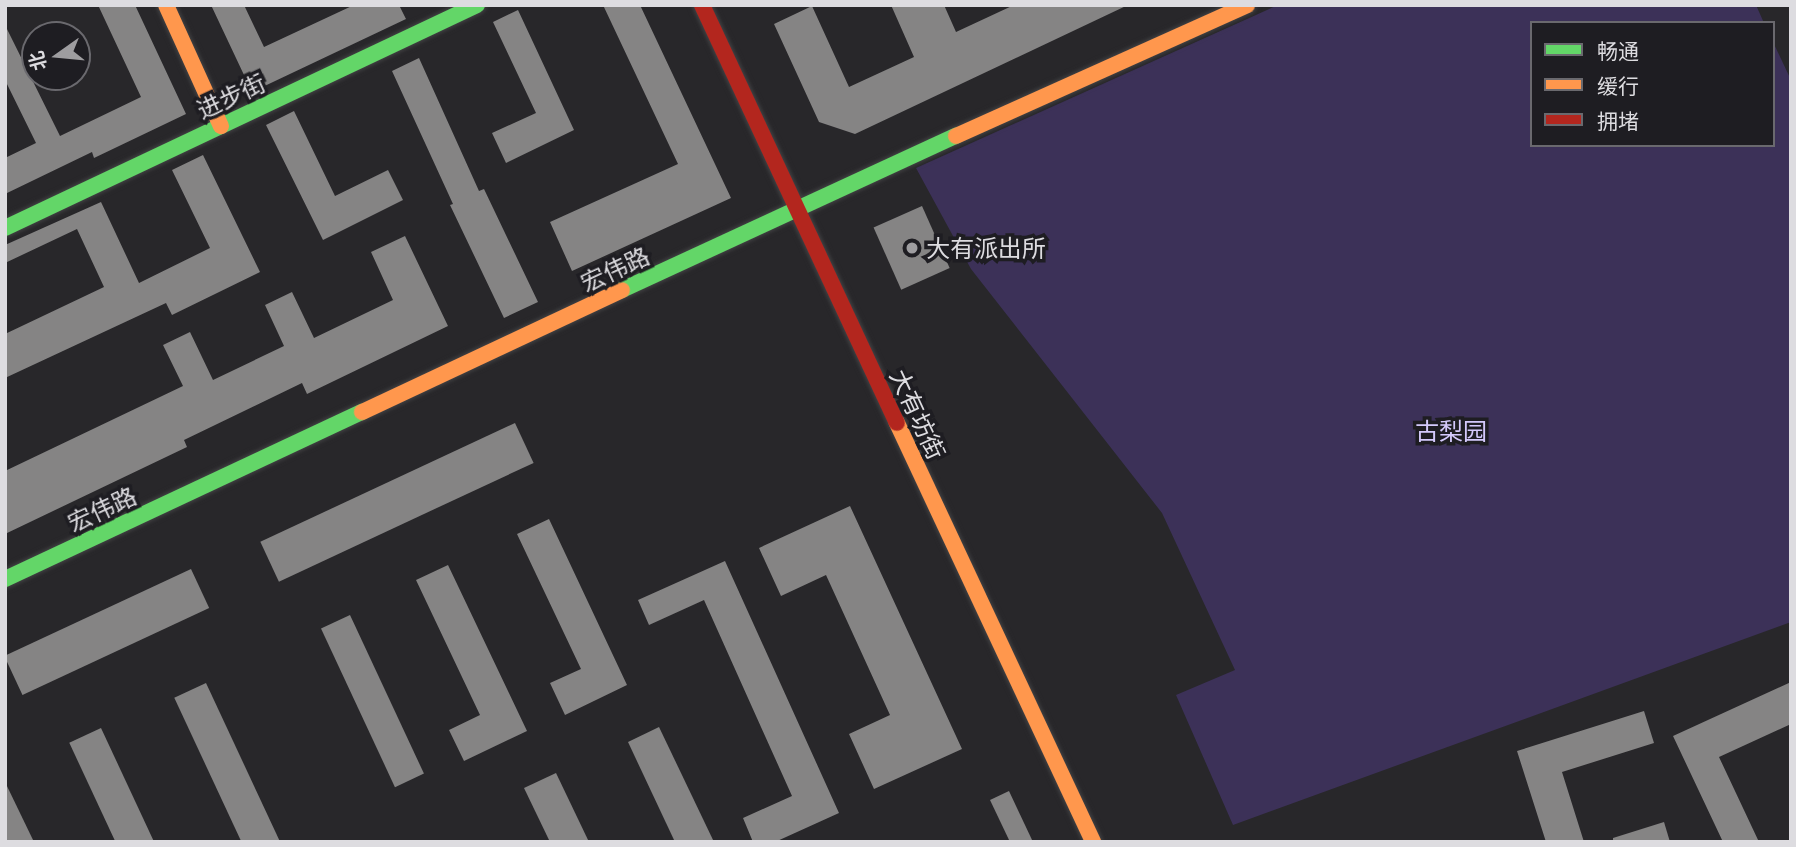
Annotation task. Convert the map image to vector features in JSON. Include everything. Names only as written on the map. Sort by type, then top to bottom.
[{"type":"main road","points":[[166,5],[222,126]]},
{"type":"main road","name":"进步街","points":[[5,228],[477,5]]},
{"type":"main road","name":"大有坊街","points":[[702,5],[1093,842]]},
{"type":"main road","name":"宏伟路","points":[[5,579],[796,209],[1247,5]]},
{"type":"green space","name":"古梨园","points":[[1278,5],[1756,5],[1763,21],[1530,21],[1530,147],[1775,147],[1775,46],[1791,80],[1791,622],[1233,825],[1176,695],[1235,670],[1162,513],[971,269],[916,168]]},
{"type":"building","points":[[98,5],[135,5],[186,114],[94,158],[92,152],[5,194],[5,158],[36,143],[5,80],[5,25],[21,57],[21,91],[38,91],[60,136],[141,97]]},
{"type":"building","points":[[211,5],[244,5],[264,47],[354,5],[399,5],[406,19],[252,92]]},
{"type":"building","points":[[603,5],[640,5],[731,198],[572,271],[550,222],[678,164]]},
{"type":"building","points":[[891,5],[944,5],[956,32],[1014,5],[1128,5],[855,134],[819,122],[774,24],[812,6],[849,87],[914,57]]},
{"type":"building","points":[[518,10],[574,130],[506,163],[492,133],[536,113],[493,22]]},
{"type":"building","points":[[419,58],[479,191],[484,189],[538,302],[504,318],[450,205],[453,204],[392,71]]},
{"type":"building","points":[[294,111],[335,196],[388,170],[403,200],[323,240],[266,125]]},
{"type":"building","points":[[203,155],[260,272],[172,315],[166,303],[5,378],[5,334],[104,287],[77,229],[5,263],[5,245],[101,202],[139,283],[210,248],[172,170]]},
{"type":"building","name":"大有派出所","points":[[922,206],[950,268],[901,290],[874,228]]},
{"type":"building","points":[[405,236],[448,326],[307,394],[302,383],[184,440],[187,447],[5,534],[5,471],[183,386],[163,345],[190,332],[213,380],[284,346],[265,305],[292,292],[314,338],[393,300],[371,252]]},
{"type":"building","points":[[515,423],[534,463],[279,582],[260,542]]},
{"type":"building","points":[[850,506],[962,749],[874,789],[849,734],[890,715],[826,575],[781,596],[759,548]]},
{"type":"building","points":[[549,519],[627,685],[565,715],[550,683],[581,669],[517,534]]},
{"type":"building","points":[[725,561],[839,813],[775,842],[753,842],[743,818],[792,796],[704,600],[649,625],[638,600]]},
{"type":"building","points":[[448,565],[527,731],[464,761],[449,730],[480,715],[416,580]]},
{"type":"building","points":[[191,569],[209,608],[22,695],[5,656]]},
{"type":"building","points":[[350,615],[424,774],[395,787],[321,629]]},
{"type":"building","points":[[1791,682],[1791,724],[1719,757],[1759,842],[1723,842],[1673,736]]},
{"type":"building","points":[[206,683],[280,842],[242,842],[174,698]]},
{"type":"building","points":[[1644,711],[1654,743],[1562,772],[1584,842],[1546,842],[1517,751]]},
{"type":"building","points":[[659,727],[714,842],[675,842],[628,742]]},
{"type":"building","points":[[101,728],[154,842],[116,842],[69,743]]},
{"type":"building","points":[[556,773],[589,842],[550,842],[524,788]]},
{"type":"building","points":[[5,782],[34,842],[5,842]]},
{"type":"building","points":[[1009,791],[1033,842],[1010,842],[990,800]]},
{"type":"building","points":[[1664,822],[1670,842],[1613,842],[1613,838]]},
{"type":"traffic: fast","points":[[5,228],[477,5]]},
{"type":"traffic: fast","points":[[622,290],[956,136]]},
{"type":"traffic: fast","points":[[5,579],[362,412]]},
{"type":"traffic: slow","points":[[166,5],[221,126]]},
{"type":"traffic: slow","points":[[956,136],[1247,5]]},
{"type":"traffic: slow","points":[[362,412],[622,290]]},
{"type":"traffic: slow","points":[[897,423],[1093,842]]},
{"type":"traffic: jam","points":[[702,5],[897,423]]},
{"type":"place","name":"大有派出所","points":[[912,248]]}]
